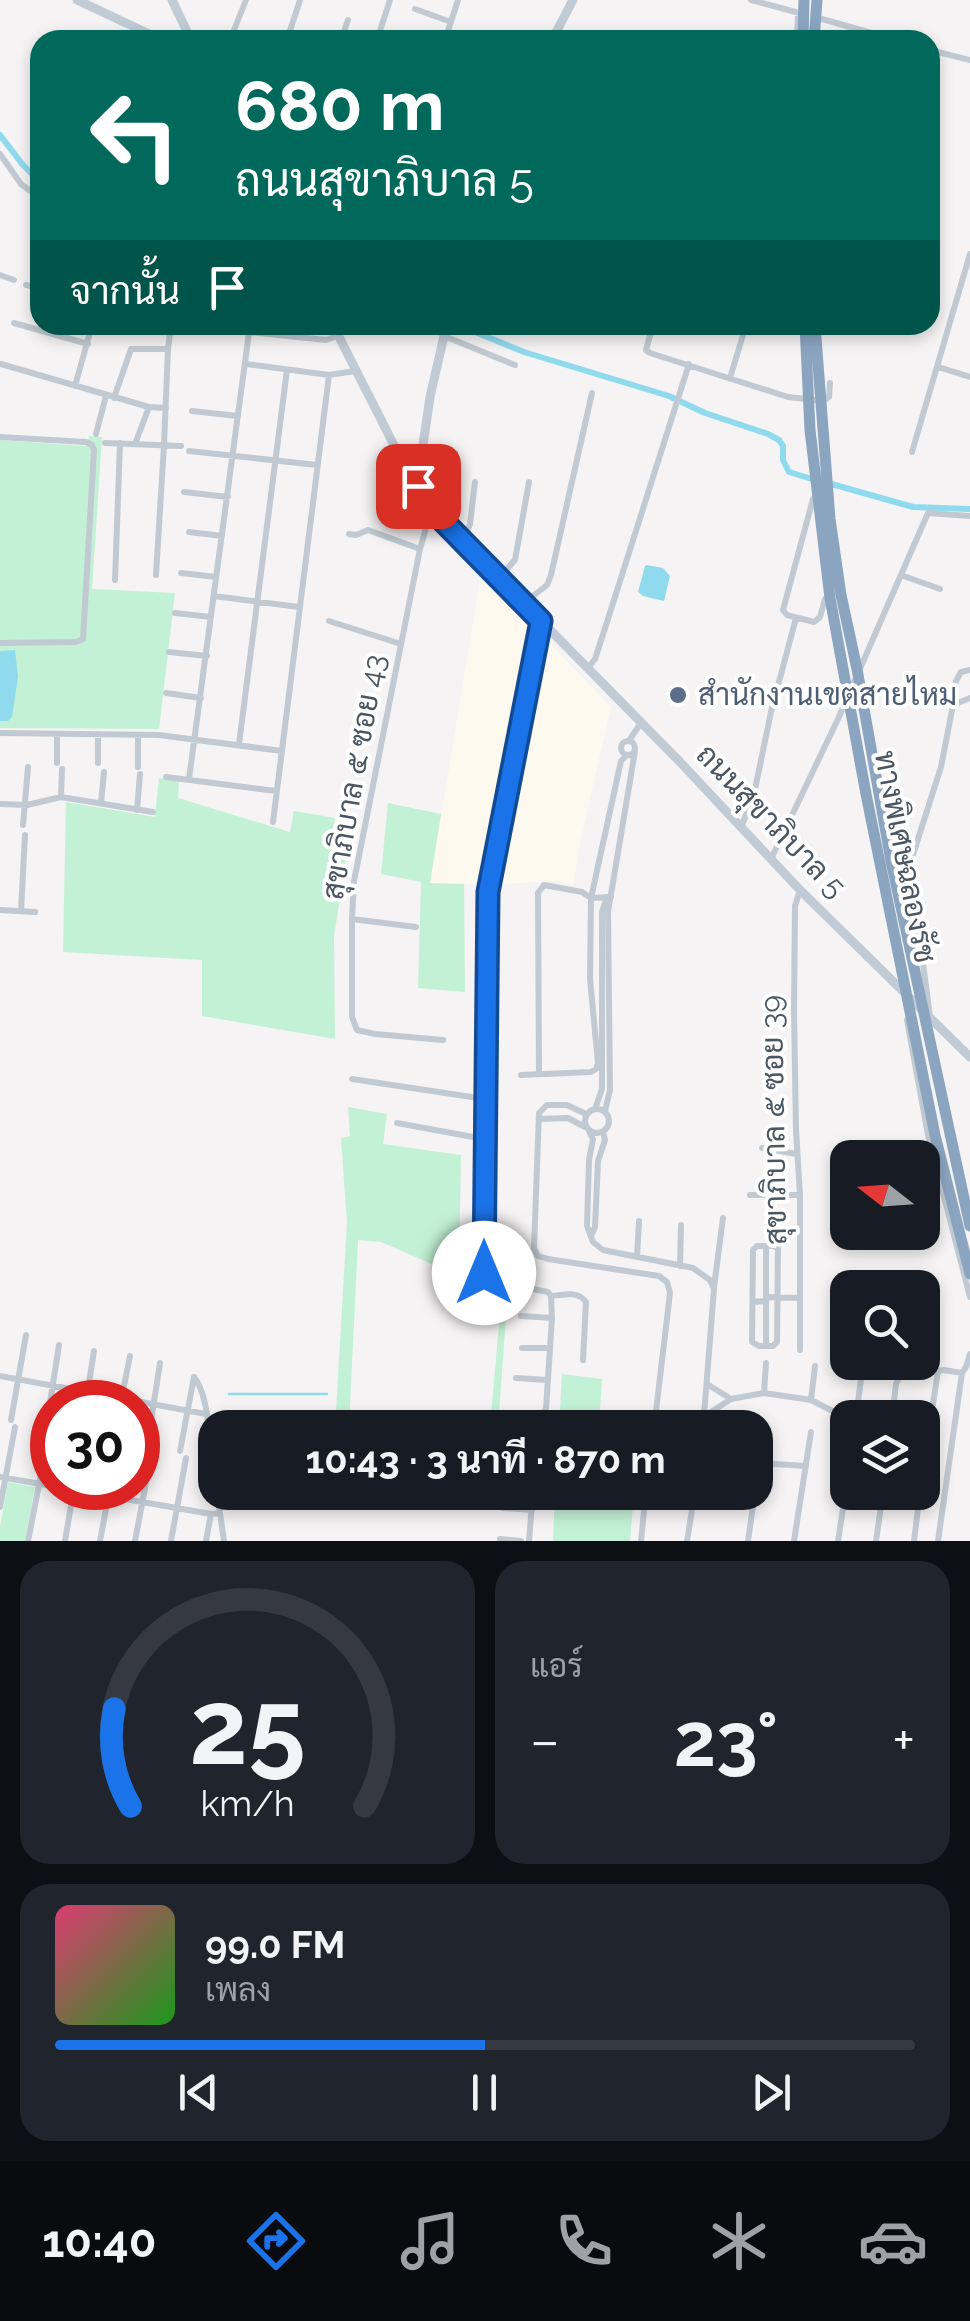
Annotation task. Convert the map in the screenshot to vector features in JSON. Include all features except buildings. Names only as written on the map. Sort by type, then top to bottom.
[{"type":"highway","points":[[801,30],[804,0]]},
{"type":"highway","points":[[814,30],[816,0]]},
{"type":"highway","name":"ทางพิเศษฉลองรัช","points":[[805,335],[810,430],[830,598],[935,1135],[970,1274]]},
{"type":"highway","name":"ทางพิเศษฉลองรัช","points":[[816,335],[830,519],[841,595],[891,862],[970,1222]]},
{"type":"main road","points":[[77,0],[141,30]]},
{"type":"main road","points":[[172,0],[186,30]]},
{"type":"main road","points":[[557,30],[573,0]]},
{"type":"main road","points":[[418,486],[443,335]]},
{"type":"main road","name":"ถนนสุขาภิบาล 5","points":[[338,336],[404,466],[444,522],[800,890],[970,1057]]},
{"type":"street","points":[[234,30],[246,0]]},
{"type":"street","points":[[290,30],[300,0]]},
{"type":"street","points":[[380,30],[390,0]]},
{"type":"street","points":[[448,30],[458,0]]},
{"type":"street","points":[[751,0],[860,30]]},
{"type":"street","points":[[416,9],[451,22]]},
{"type":"street","points":[[798,13],[799,30]]},
{"type":"street","points":[[344,30],[348,20]]},
{"type":"street","points":[[940,52],[970,60]]},
{"type":"street","points":[[0,154],[20,184],[30,191]]},
{"type":"street","points":[[912,452],[970,254]]},
{"type":"street","points":[[0,275],[14,280]]},
{"type":"street","points":[[26,284],[30,285]]},
{"type":"street","points":[[14,323],[30,328]]},
{"type":"street","points":[[56,335],[88,344]]},
{"type":"street","points":[[75,386],[90,335]]},
{"type":"street","points":[[156,575],[170,335]]},
{"type":"street","points":[[189,779],[249,335]]},
{"type":"street","points":[[291,335],[326,340],[338,336]]},
{"type":"street","points":[[456,335],[515,365]]},
{"type":"street","points":[[650,335],[646,350],[797,399],[824,401],[829,396],[830,383]]},
{"type":"street","points":[[730,378],[743,335]]},
{"type":"street","points":[[96,434],[130,349],[168,349]]},
{"type":"street","points":[[1,364],[110,397],[166,408]]},
{"type":"street","points":[[246,364],[329,375],[355,372]]},
{"type":"street","points":[[587,669],[595,658],[689,364]]},
{"type":"street","points":[[937,367],[970,377]]},
{"type":"street","points":[[239,744],[288,370]]},
{"type":"street","points":[[272,822],[329,375]]},
{"type":"street","points":[[524,603],[547,584],[551,575],[592,393]]},
{"type":"street","points":[[135,444],[148,407]]},
{"type":"street","points":[[192,411],[238,416]]},
{"type":"street","points":[[0,437],[86,442],[94,450],[83,639],[0,643]]},
{"type":"street","points":[[105,443],[180,446]]},
{"type":"street","points":[[116,580],[120,444]]},
{"type":"street","points":[[188,451],[317,465]]},
{"type":"street","points":[[444,522],[455,452]]},
{"type":"street","points":[[464,542],[475,482]]},
{"type":"street","points":[[500,578],[515,560],[529,482]]},
{"type":"street","points":[[184,492],[228,497]]},
{"type":"street","points":[[813,498],[783,610],[796,618],[818,621],[825,599]]},
{"type":"street","name":"สุขาภิบาล ๕ ซอย 43","points":[[432,507],[400,644],[354,881],[352,1017],[357,1030],[443,1040]]},
{"type":"street","points":[[771,860],[928,513],[970,516]]},
{"type":"street","points":[[348,534],[368,530],[420,549]]},
{"type":"street","points":[[189,532],[222,536]]},
{"type":"street","points":[[181,573],[216,577]]},
{"type":"street","points":[[900,575],[940,589]]},
{"type":"street","points":[[214,596],[299,608]]},
{"type":"street","points":[[175,613],[211,617]]},
{"type":"street","points":[[741,827],[753,799],[796,618]]},
{"type":"street","points":[[329,621],[400,644]]},
{"type":"street","points":[[541,621],[488,892],[484,1273],[493,1281],[548,1292],[551,1296],[545,1410]]},
{"type":"street","points":[[169,652],[206,656]]},
{"type":"street","points":[[930,1018],[910,864],[941,767],[956,680],[961,672],[970,670]]},
{"type":"street","points":[[166,693],[201,698]]},
{"type":"street","points":[[953,705],[970,698]]},
{"type":"street","points":[[631,753],[621,748],[622,744],[640,724]]},
{"type":"street","points":[[0,733],[138,735],[282,750]]},
{"type":"street","points":[[57,734],[61,797]]},
{"type":"street","points":[[98,734],[98,763]]},
{"type":"street","points":[[137,810],[138,735]]},
{"type":"street","points":[[629,740],[635,744],[616,870],[602,912],[602,1089],[595,1109],[586,1114],[584,1121],[592,1139],[594,1160],[587,1226],[603,1250],[693,1268],[710,1280],[714,1289]]},
{"type":"street","points":[[521,1075],[591,1072],[598,1064],[590,979],[592,894],[621,760],[631,753]]},
{"type":"street","points":[[22,825],[28,767]]},
{"type":"street","points":[[101,804],[104,772]]},
{"type":"street","points":[[166,776],[276,791]]},
{"type":"street","points":[[0,804],[61,797],[154,812]]},
{"type":"street","points":[[22,912],[25,835]]},
{"type":"street","points":[[539,1074],[538,893],[544,885],[592,894],[610,893]]},
{"type":"street","name":"สุขาภิบาล ๕ ซอย 39","points":[[800,890],[795,906],[794,971],[800,1350]]},
{"type":"street","points":[[539,1119],[568,1118],[595,1134],[607,1128],[610,893]]},
{"type":"street","points":[[0,910],[35,912]]},
{"type":"street","points":[[352,919],[416,928]]},
{"type":"street","points":[[884,972],[916,924]]},
{"type":"street","points":[[912,1001],[908,1030],[925,1118],[970,1297]]},
{"type":"street","points":[[352,1079],[486,1100]]},
{"type":"street","points":[[586,1114],[568,1105],[542,1108],[534,1248],[538,1256],[659,1276],[668,1282],[656,1410]]},
{"type":"street","points":[[595,1109],[605,1112]]},
{"type":"street","points":[[397,1122],[484,1140]]},
{"type":"street","points":[[594,1160],[605,1140],[603,1132]]},
{"type":"street","points":[[762,1148],[797,1154]]},
{"type":"street","points":[[778,1176],[778,1195]]},
{"type":"street","points":[[750,1195],[800,1195]]},
{"type":"street","points":[[705,1410],[723,1218]]},
{"type":"street","points":[[637,1257],[640,1221]]},
{"type":"street","points":[[680,1266],[681,1226]]},
{"type":"street","points":[[766,1246],[766,1346]]},
{"type":"street","points":[[766,1246],[778,1248],[776,1346],[752,1342],[753,1250],[766,1246]]},
{"type":"street","points":[[551,1296],[574,1294],[586,1302],[583,1360]]},
{"type":"street","points":[[753,1302],[769,1297],[800,1298]]},
{"type":"street","points":[[521,1316],[552,1318]]},
{"type":"street","points":[[0,1508],[26,1335]]},
{"type":"street","points":[[53,1380],[59,1345]]},
{"type":"street","points":[[522,1348],[549,1348]]},
{"type":"street","points":[[90,1380],[94,1351]]},
{"type":"street","points":[[938,1541],[962,1373],[970,1354]]},
{"type":"street","points":[[125,1380],[130,1356]]},
{"type":"street","points":[[157,1380],[160,1363]]},
{"type":"street","points":[[764,1393],[766,1363]]},
{"type":"street","points":[[811,1400],[815,1366]]},
{"type":"street","points":[[940,1371],[962,1373]]},
{"type":"street","points":[[0,1376],[30,1382]]},
{"type":"street","points":[[171,1541],[186,1410],[194,1377],[205,1410]]},
{"type":"street","points":[[516,1378],[547,1380]]},
{"type":"street","points":[[707,1384],[731,1399]]},
{"type":"street","points":[[714,1410],[731,1399],[764,1393],[811,1400],[830,1410]]},
{"type":"street","points":[[160,1405],[198,1412]]},
{"type":"street","points":[[794,1541],[811,1432]]},
{"type":"street","points":[[773,1464],[806,1466]]},
{"type":"street","points":[[3,1478],[30,1482]]},
{"type":"street","points":[[160,1505],[215,1514]]},
{"type":"street","points":[[28,1541],[34,1510]]},
{"type":"street","points":[[64,1541],[70,1510]]},
{"type":"street","points":[[100,1541],[106,1510]]},
{"type":"street","points":[[135,1541],[141,1510]]},
{"type":"street","points":[[206,1541],[215,1510]]},
{"type":"street","points":[[529,1541],[532,1510]]},
{"type":"street","points":[[640,1541],[644,1510]]},
{"type":"street","points":[[687,1541],[691,1510]]},
{"type":"street","points":[[748,1541],[752,1510]]},
{"type":"street","points":[[838,1541],[843,1510]]},
{"type":"street","points":[[876,1541],[880,1510]]},
{"type":"street","points":[[914,1541],[918,1510]]},
{"type":"street","points":[[215,1514],[224,1541]]},
{"type":"street","points":[[500,1539],[521,1541]]},
{"type":"shaded area","points":[[481,572],[611,707],[573,885],[554,881],[430,884]]},
{"type":"green space","points":[[89,436],[102,437],[92,589],[175,593],[159,729],[0,728],[0,721],[8,721],[15,651],[0,651],[0,440],[86,446]]},
{"type":"green space","points":[[159,778],[179,781],[178,798],[290,832],[294,811],[335,818],[332,832],[349,837],[334,937],[335,1039],[202,1016],[202,960],[63,952],[66,802],[155,817]]},
{"type":"green space","points":[[388,803],[441,814],[430,883],[464,884],[465,992],[418,988],[421,882],[381,874]]},
{"type":"green space","points":[[348,1107],[387,1114],[383,1144],[461,1155],[459,1260],[478,1279],[508,1290],[499,1410],[491,1410],[501,1301],[477,1291],[462,1277],[381,1242],[358,1240],[350,1410],[336,1410],[347,1223],[341,1138],[350,1136]]},
{"type":"green space","points":[[562,1374],[602,1379],[600,1410],[560,1410]]},
{"type":"green space","points":[[8,1482],[30,1486],[25,1541],[0,1541]]},
{"type":"green space","points":[[554,1510],[633,1510],[630,1541],[553,1541]]},
{"type":"water","points":[[647,565],[663,568],[670,576],[664,601],[638,592]]},
{"type":"water","points":[[15,650],[18,677],[12,717],[0,721],[0,651]]},
{"type":"waterway","points":[[0,135],[30,172]]},
{"type":"waterway","points":[[482,335],[524,352],[669,396],[768,434],[783,446],[783,460],[789,472],[815,480]]},
{"type":"waterway","points":[[828,483],[913,507],[970,509]]},
{"type":"waterway","points":[[229,1394],[327,1394]]},
{"type":"place","name":"สำนักงานเขตสายไหม","points":[[678,695]]},
{"type":"route","points":[[418,486],[444,522],[541,621],[488,892],[484,1273]]}]
